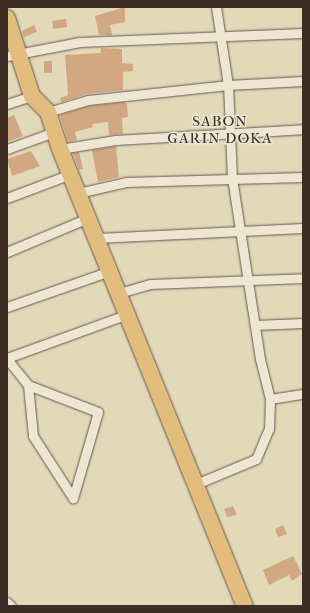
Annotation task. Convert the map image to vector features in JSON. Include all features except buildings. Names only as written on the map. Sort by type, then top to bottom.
[{"type":"highway","points":[[7,18],[13,55],[32,96],[48,112],[60,149],[128,314],[244,606]]},
{"type":"street","points":[[196,484],[256,458],[269,429],[270,399],[255,325],[232,179],[232,132],[228,85],[216,7]]},
{"type":"street","points":[[13,55],[80,42],[303,33]]},
{"type":"street","points":[[48,112],[88,100],[228,85],[303,81]]},
{"type":"street","points":[[7,104],[32,96]]},
{"type":"street","points":[[60,149],[115,140],[303,129]]},
{"type":"street","points":[[7,149],[54,132]]},
{"type":"street","points":[[7,198],[71,174]]},
{"type":"street","points":[[78,193],[126,182],[303,178]]},
{"type":"street","points":[[7,252],[88,218]]},
{"type":"street","points":[[97,238],[303,228]]},
{"type":"street","points":[[7,307],[110,271]]},
{"type":"street","points":[[119,293],[150,284],[303,278]]},
{"type":"street","points":[[28,385],[33,436],[73,498],[98,412],[28,385],[7,359],[128,314]]},
{"type":"street","points":[[255,325],[303,324]]},
{"type":"street","points":[[270,399],[303,394]]},
{"type":"street","points":[[7,602],[11,606]]},
{"type":"district","name":"SABON GARIN DOKA","points":[[220,130]]}]
